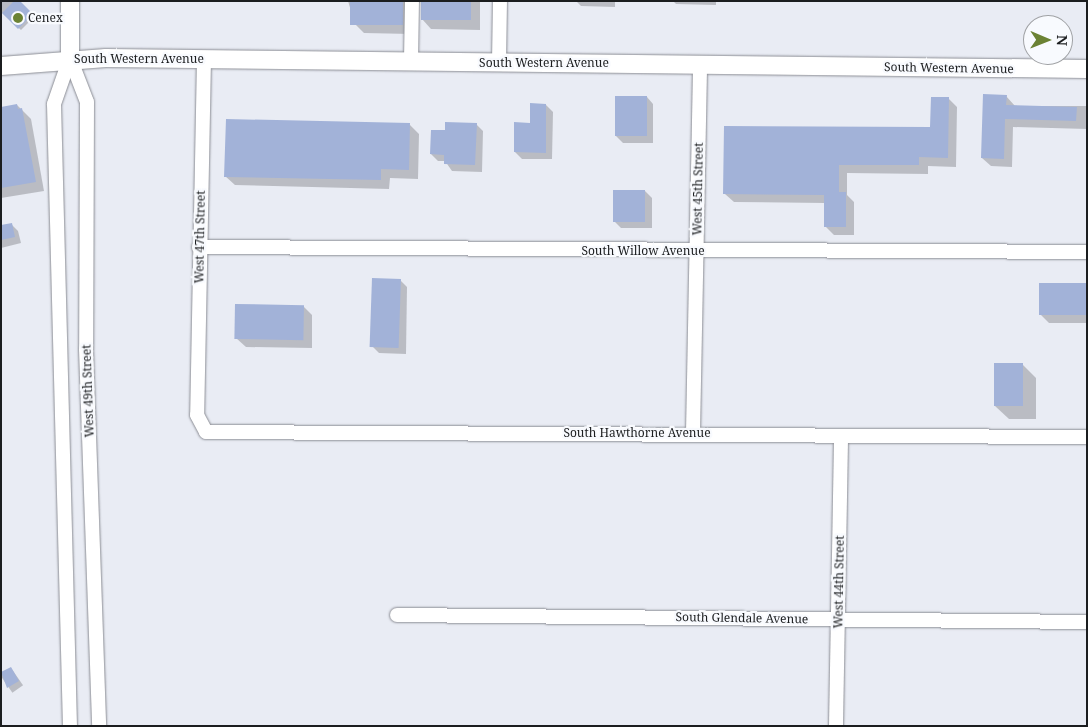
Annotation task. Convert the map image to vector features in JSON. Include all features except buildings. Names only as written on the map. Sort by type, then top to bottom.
[{"type":"main road","name":"West 49th Street","points":[[70,1],[70,58]]},
{"type":"main road","name":"South Western Avenue","points":[[1,66],[70,58],[1087,69]]},
{"type":"street","points":[[411,62],[412,1]]},
{"type":"street","points":[[499,63],[500,1]]},
{"type":"street","name":"West 49th Street","points":[[70,58],[54,104],[70,726]]},
{"type":"street","name":"West 49th Street","points":[[70,58],[87,102],[86,350],[99,726]]},
{"type":"street","name":"West 47th Street","points":[[196,415],[204,59]]},
{"type":"street","name":"West 45th Street","points":[[693,433],[700,65]]},
{"type":"street","name":"South Willow Avenue","points":[[199,247],[1087,252]]},
{"type":"street","name":"South Hawthorne Avenue","points":[[196,415],[206,432],[693,433],[842,438],[1087,437]]},
{"type":"street","name":"West 44th Street","points":[[836,726],[842,438]]},
{"type":"street","name":"South Glendale Avenue","points":[[397,615],[1087,622]]},
{"type":"place","name":"Cenex","points":[[18,18]]}]
